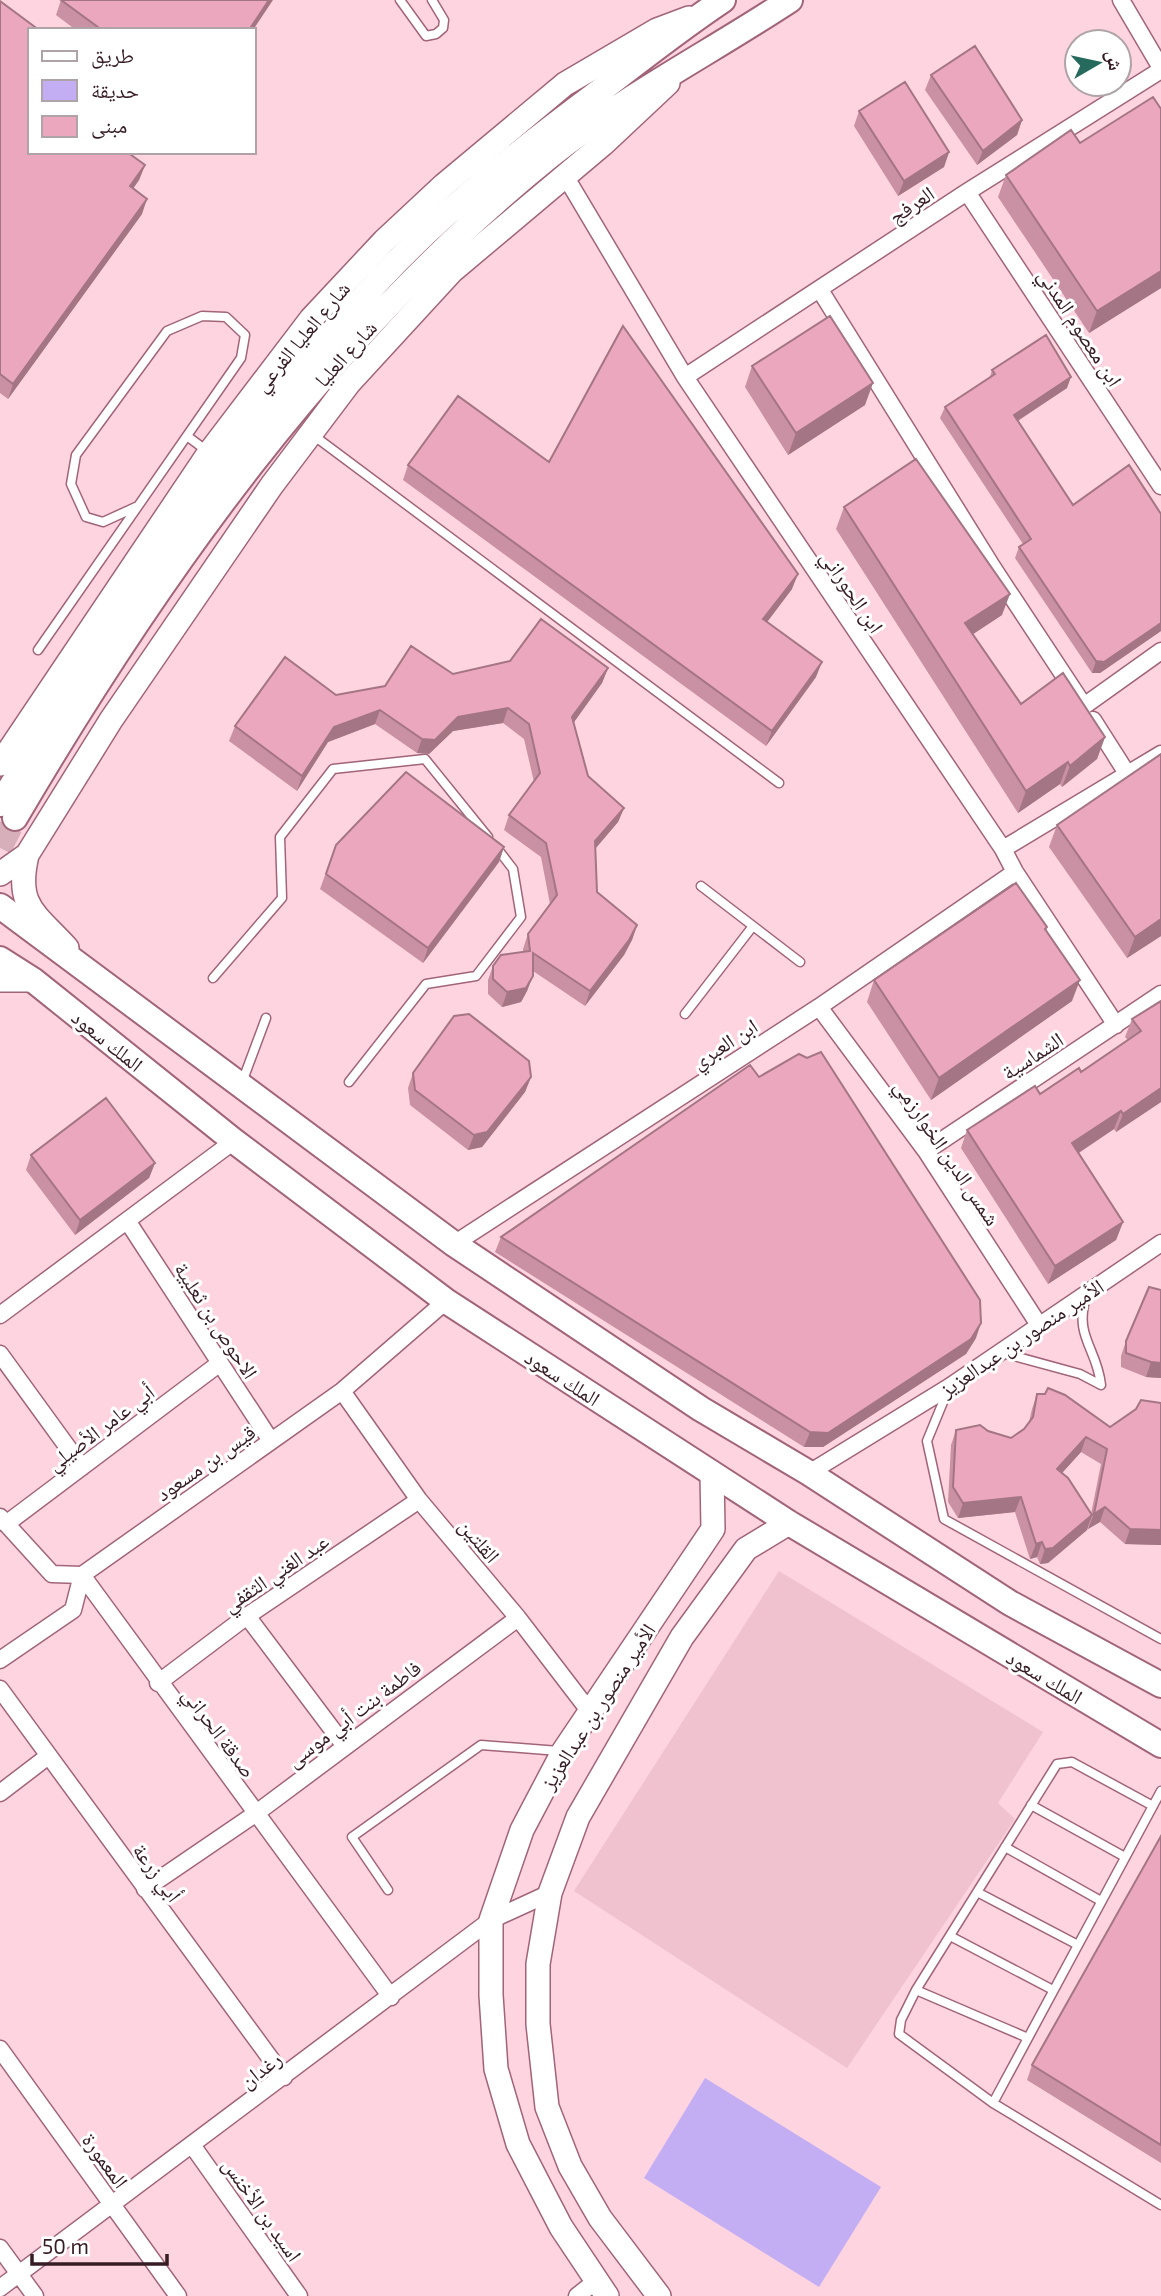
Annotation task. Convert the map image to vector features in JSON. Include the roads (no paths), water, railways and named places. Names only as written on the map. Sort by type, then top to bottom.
[{"type":"main road","name":"شارع العليا","points":[[7,811],[126,640],[263,451],[330,368],[460,234],[550,156],[603,118],[790,0]]},
{"type":"main road","name":"شارع العليا","points":[[7,811],[92,658],[211,486],[317,350],[381,278],[509,159],[714,6]]},
{"type":"main road","name":"الملك سعود","points":[[0,907],[454,1244],[701,1409],[809,1473],[1010,1603],[1161,1685]]},
{"type":"main road","name":"الملك سعود","points":[[0,959],[33,980],[234,1141],[446,1301],[789,1524],[1161,1745]]},
{"type":"street","points":[[1121,0],[1161,69]]},
{"type":"street","name":"شارع العليا الفرعي","points":[[0,764],[209,453],[311,319],[384,241],[444,186],[565,84],[657,30],[714,6]]},
{"type":"street","name":"العرفج","points":[[685,377],[967,192],[1161,69]]},
{"type":"street","points":[[96,978],[26,903],[22,876],[27,855],[111,720],[310,433],[349,383],[452,271],[564,174],[603,144],[678,72]]},
{"type":"street","name":"ابن الحوراني","points":[[564,174],[685,377],[1003,849],[1015,872],[1116,1024]]},
{"type":"street","name":"ابن معصوم المدني","points":[[967,192],[1161,486]]},
{"type":"street","points":[[820,290],[993,568],[1128,775]]},
{"type":"street","points":[[1084,706],[1161,651]]},
{"type":"street","points":[[1003,849],[1161,754]]},
{"type":"street","points":[[0,874],[27,855]]},
{"type":"street","name":"ابن العبري","points":[[454,1244],[819,1007],[1015,872]]},
{"type":"street","points":[[0,980],[33,980]]},
{"type":"street","name":"الشماسية","points":[[926,1151],[1161,994]]},
{"type":"street","name":"شمس الدين الخوارزمي","points":[[819,1007],[926,1151],[1039,1325]]},
{"type":"street","points":[[0,1315],[234,1141]]},
{"type":"street","name":"الاحوص بن ثعلبية","points":[[128,1222],[271,1441]]},
{"type":"street","name":"الأمير منصور بن عبدالعزيز","points":[[809,1473],[949,1387],[1161,1243]]},
{"type":"street","name":"قيس بن مسعود","points":[[82,1575],[342,1391],[446,1301]]},
{"type":"street","points":[[0,1354],[82,1466]]},
{"type":"street","name":"أبي عامر الأصيلي","points":[[3,1520],[82,1466],[220,1363]]},
{"type":"street","name":"القلتين","points":[[342,1391],[419,1500],[517,1618],[590,1712]]},
{"type":"street","name":"الأمير منصور بن عبدالعزيز","points":[[601,2289],[561,2227],[519,2144],[500,2081],[491,1995],[491,1920],[522,1830],[563,1752],[713,1529],[712,1474]]},
{"type":"street","name":"عبد الغني الثقفي","points":[[158,1683],[247,1616],[419,1500]]},
{"type":"street","points":[[0,1660],[73,1610],[82,1575],[52,1574],[3,1520]]},
{"type":"street","name":"الأمير منصور بن عبدالعزيز","points":[[659,2296],[600,2218],[570,2166],[547,2107],[538,2024],[538,1964],[550,1893],[578,1817],[681,1637],[746,1549],[789,1524]]},
{"type":"street","points":[[671,1592],[715,1546],[722,1545],[726,1552],[681,1637]]},
{"type":"street","name":"صدقة الحراني","points":[[82,1575],[158,1683],[391,1997]]},
{"type":"street","points":[[247,1616],[344,1745]]},
{"type":"street","name":"فاطمة بنت أبي موسى","points":[[145,1889],[255,1814],[517,1618]]},
{"type":"street","name":"أبي زرعة","points":[[0,1689],[47,1757],[284,2077]]},
{"type":"street","points":[[0,1793],[47,1757]]},
{"type":"street","name":"رغدان","points":[[0,2288],[491,1920],[550,1893]]},
{"type":"street","name":"المعمورة","points":[[0,2049],[178,2296]]},
{"type":"street","name":"اسيد بن الأخنس","points":[[192,2145],[299,2296]]},
{"type":"street","points":[[0,2248],[35,2296]]},
{"type":"street","points":[[577,2296],[601,2289]]},
{"type":"lane","points":[[400,0],[426,36],[436,34],[443,28],[444,20],[432,0]]},
{"type":"lane","points":[[38,650],[242,358],[245,335],[226,317],[202,316],[167,331],[76,455],[71,484],[86,517],[103,522],[138,506]]},
{"type":"lane","points":[[310,433],[779,783]]},
{"type":"lane","points":[[187,436],[209,453]]},
{"type":"lane","points":[[213,978],[282,898],[280,837],[333,769],[425,759],[513,869],[521,917],[476,976],[426,984],[349,1082]]},
{"type":"lane","points":[[701,886],[800,962]]},
{"type":"lane","points":[[685,1014],[753,926]]},
{"type":"lane","points":[[264,1103],[244,1077],[266,1018]]},
{"type":"lane","points":[[1000,1352],[1080,1374],[1101,1385],[1100,1372],[1085,1339],[1080,1317],[1087,1293]]},
{"type":"lane","points":[[949,1387],[928,1441],[944,1519],[1161,1639]]},
{"type":"lane","points":[[388,1890],[352,1837],[481,1745],[563,1752]]},
{"type":"lane","points":[[1153,1806],[1072,1762],[1057,1764],[916,1990],[901,2020],[899,2034],[993,2103],[1161,2205]]},
{"type":"lane","points":[[993,2103],[1161,1791]]},
{"type":"lane","points":[[1031,1805],[1125,1857]]},
{"type":"lane","points":[[1005,1847],[1101,1901]]},
{"type":"lane","points":[[977,1892],[1078,1945]]},
{"type":"lane","points":[[950,1936],[1053,1990]]},
{"type":"lane","points":[[916,1990],[1028,2038]]},
{"type":"tunnel","points":[[0,848],[15,818]]}]
